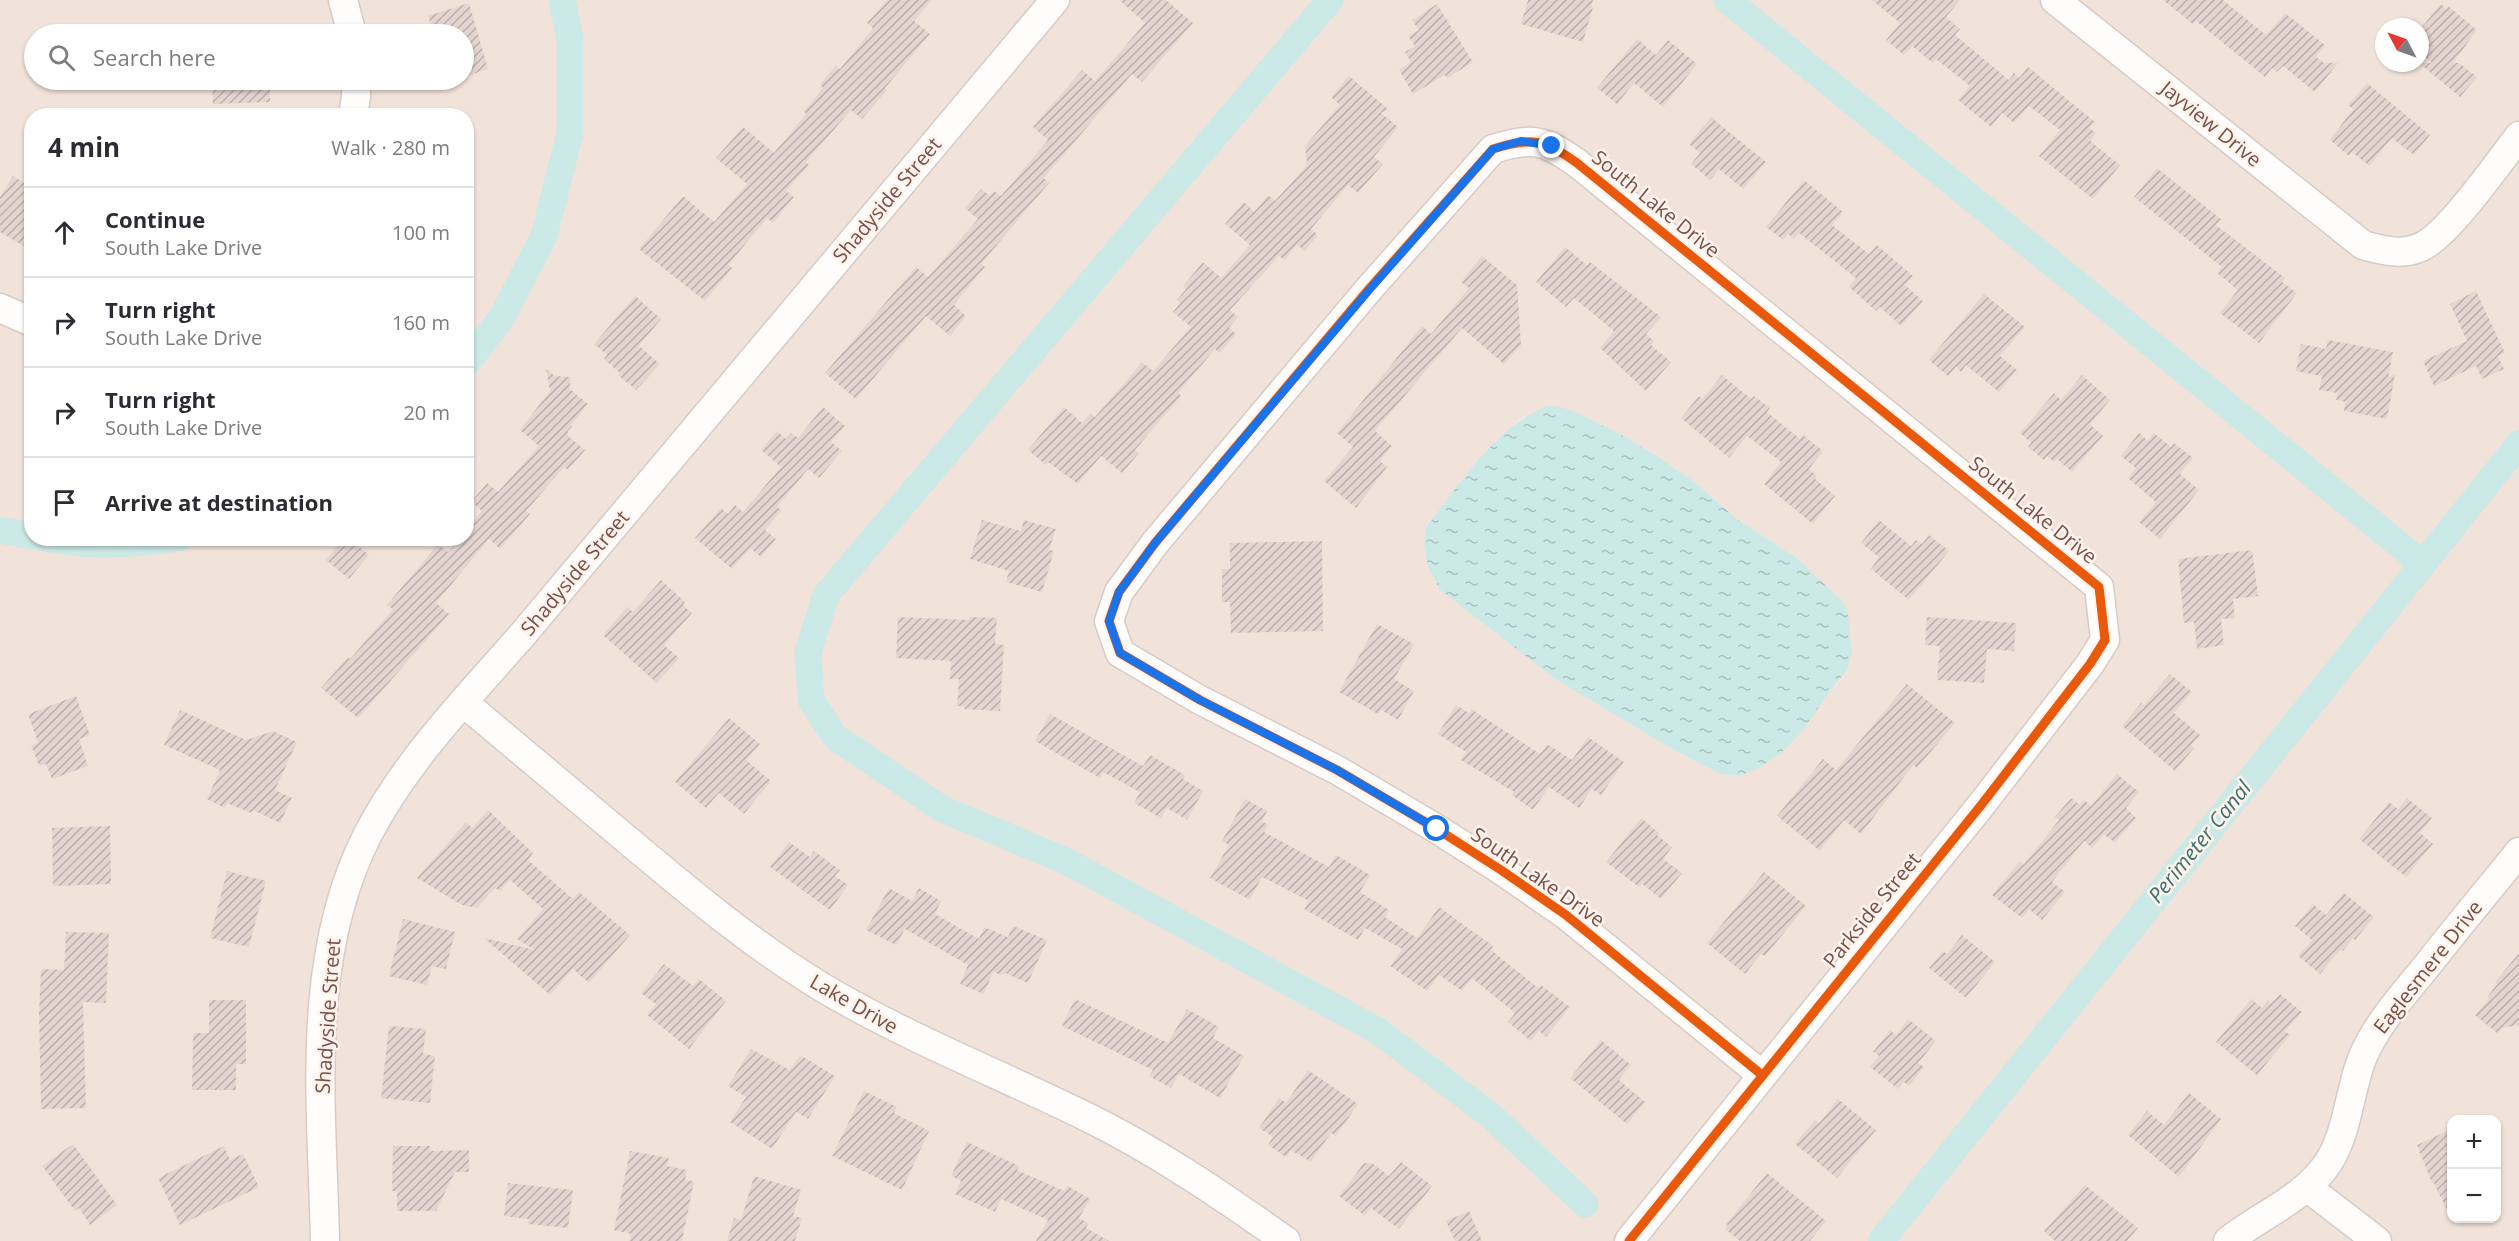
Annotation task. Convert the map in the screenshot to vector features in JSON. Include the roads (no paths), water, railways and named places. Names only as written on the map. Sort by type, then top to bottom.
[{"type":"street","points":[[343,0],[349,24]]},
{"type":"street","name":"Shadyside Street","points":[[325,1241],[323,1030],[328,961],[342,898],[368,835],[414,764],[464,702],[1055,0]]},
{"type":"street","name":"Jayview Drive","points":[[2055,0],[2362,245],[2392,253],[2421,247],[2445,228],[2519,136]]},
{"type":"street","points":[[354,108],[355,90]]},
{"type":"street","name":"South Lake Drive","points":[[1762,1075],[1566,915],[1501,870],[1337,770],[1200,700],[1120,653],[1109,621],[1119,592],[1185,507],[1370,289],[1493,149],[1521,141],[1552,146],[1576,163],[2099,587]]},
{"type":"street","points":[[0,308],[24,318]]},
{"type":"street","name":"Parkside Street","points":[[1629,1241],[1982,804],[2090,664],[2105,640],[2099,587]]},
{"type":"street","name":"Lake Drive","points":[[464,702],[703,903],[766,951],[825,989],[921,1042],[1085,1116],[1224,1197],[1286,1241]]},
{"type":"street","name":"Eaglesmere Drive","points":[[2228,1241],[2250,1224],[2308,1188],[2329,1162],[2346,1118],[2354,1083],[2368,1044],[2392,1008],[2519,852]]},
{"type":"street","points":[[2308,1188],[2377,1241]]},
{"type":"water","points":[[1548,406],[1561,407],[1575,412],[1654,454],[1692,480],[1737,519],[1797,558],[1843,602],[1848,615],[1852,651],[1848,668],[1806,727],[1781,753],[1757,769],[1738,776],[1720,774],[1672,749],[1555,679],[1440,590],[1428,567],[1424,544],[1426,527],[1466,475],[1496,441],[1529,415]]},
{"type":"waterway","points":[[474,354],[502,317],[544,236],[570,133],[570,39],[562,0]]},
{"type":"waterway","points":[[1330,0],[826,595],[808,652],[811,700],[835,737],[942,809],[1066,861],[1378,1031],[1490,1115],[1585,1204]]},
{"type":"waterway","points":[[1727,0],[2423,564]]},
{"type":"waterway","name":"Perimeter Canal","points":[[1881,1241],[2519,444]]},
{"type":"waterway","points":[[0,530],[24,534]]}]
